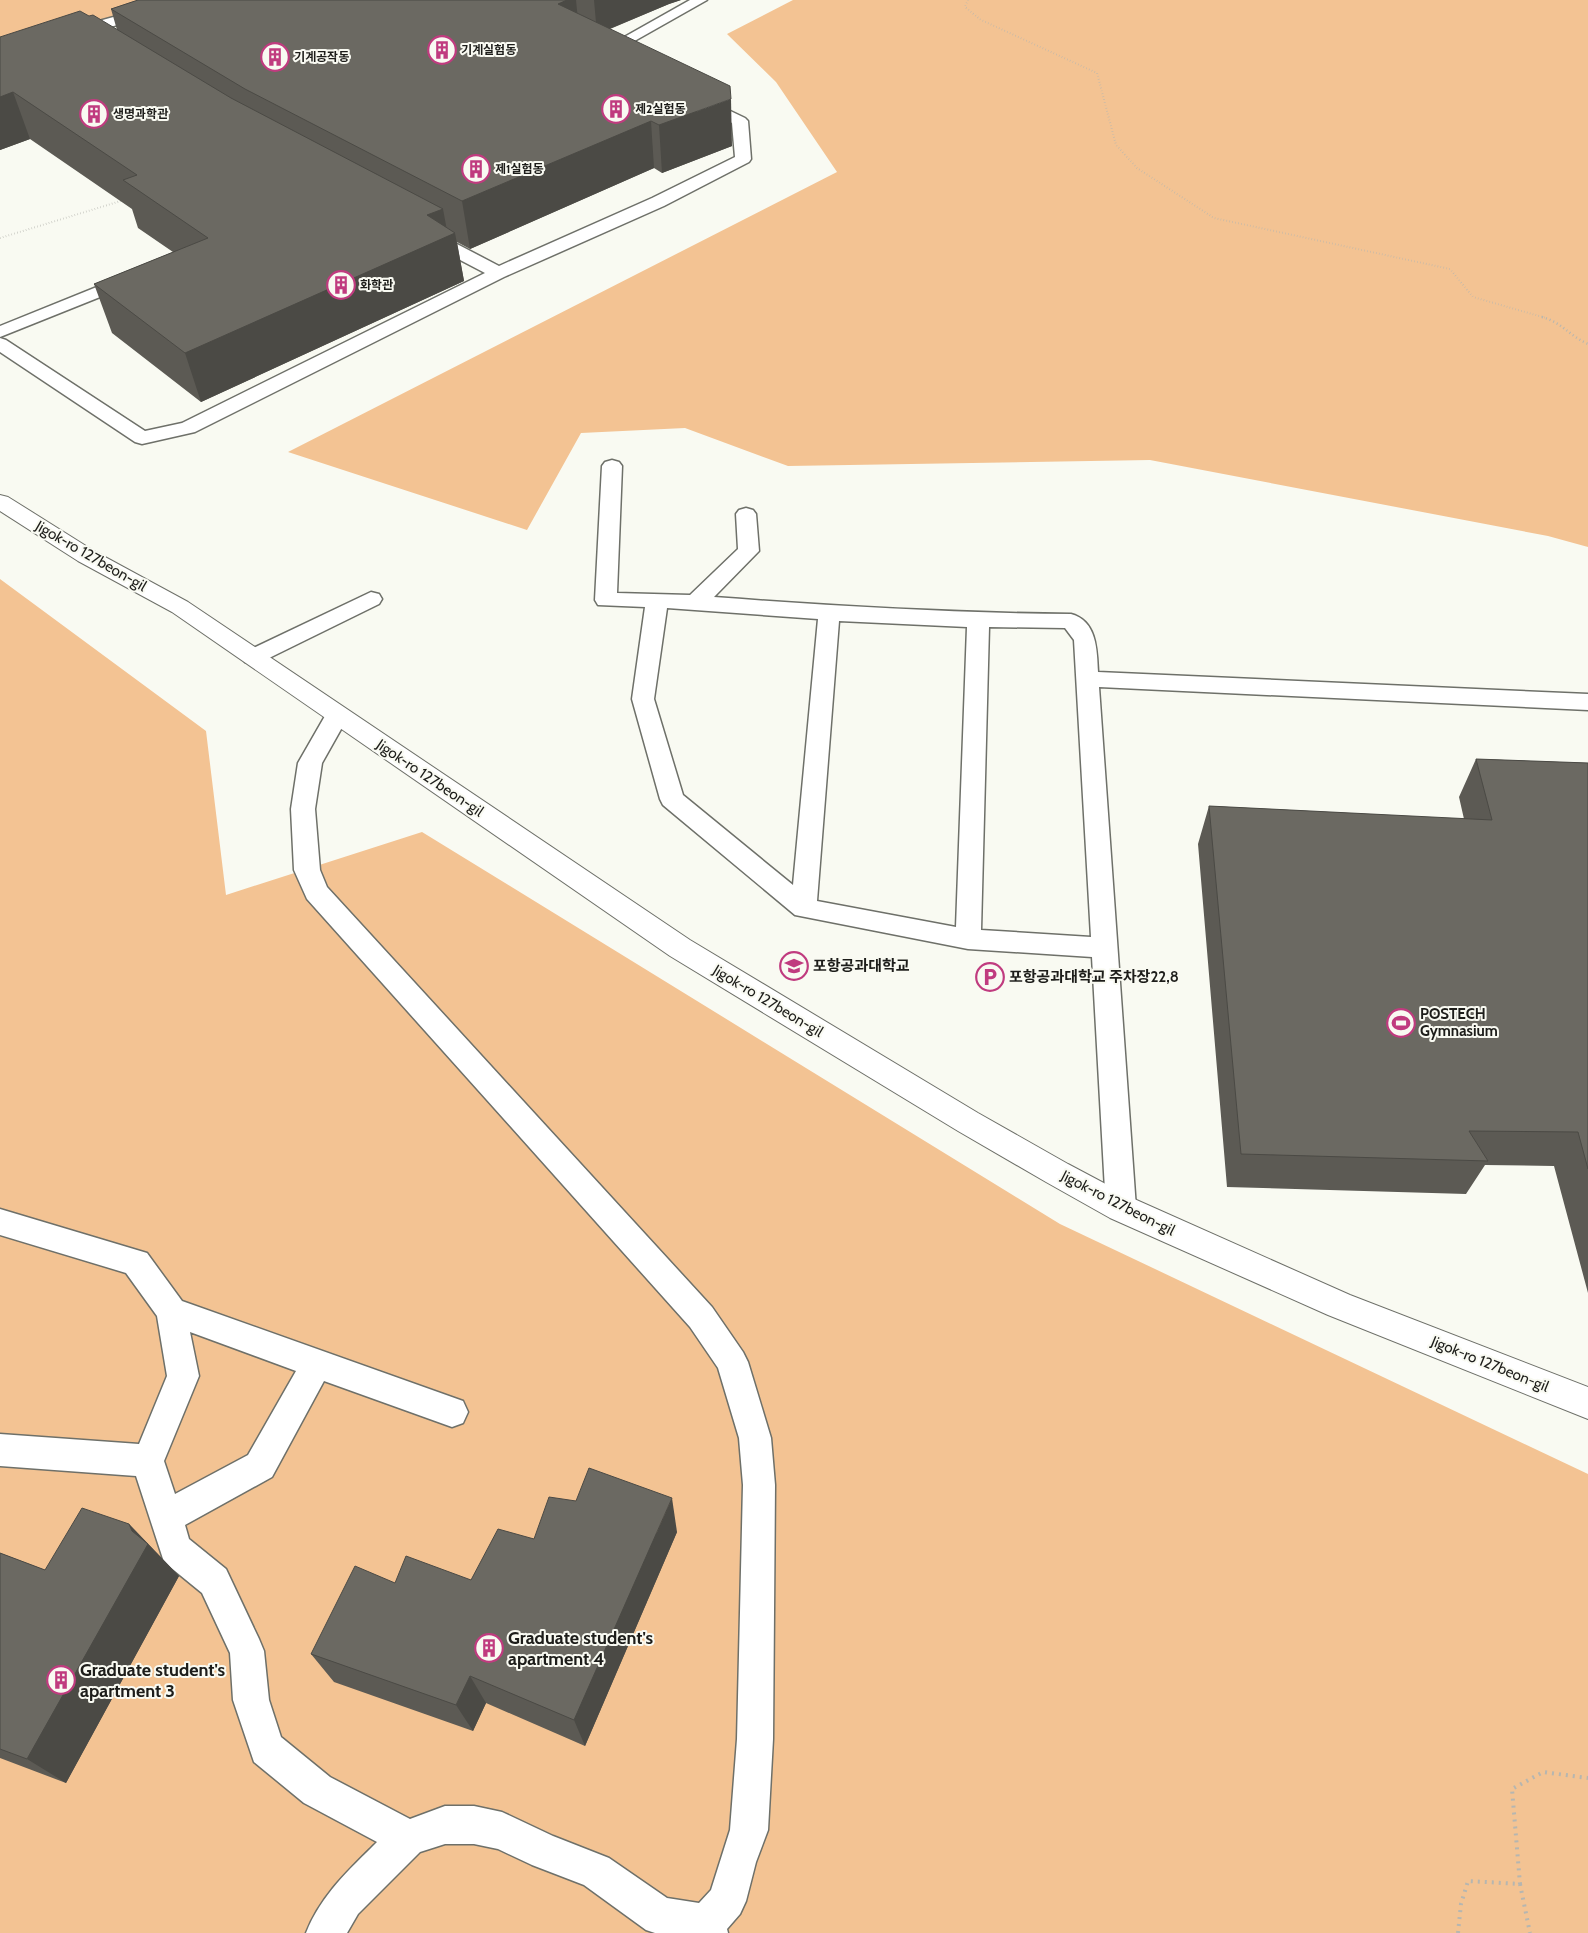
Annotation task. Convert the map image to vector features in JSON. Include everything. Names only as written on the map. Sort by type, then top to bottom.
[{"type":"street","name":"Jigok-ro 127beon-gil","points":[[0,502],[86,556],[180,606],[680,948],[968,1122],[1121,1208],[1339,1305],[1588,1403]]},
{"type":"lane","points":[[56,38],[176,5],[185,0]]},
{"type":"lane","points":[[610,50],[700,0]]},
{"type":"lane","points":[[75,32],[92,42]]},
{"type":"lane","points":[[593,39],[625,59]]},
{"type":"lane","points":[[0,344],[142,438],[188,428],[498,273],[658,202],[743,159],[740,121],[688,96]]},
{"type":"lane","points":[[413,228],[498,273]]},
{"type":"lane","points":[[0,332],[136,276]]},
{"type":"lane","points":[[612,466],[606,600],[657,600],[829,613],[978,620],[1071,621],[1086,639],[1121,1208]]},
{"type":"lane","points":[[695,603],[748,551],[746,514]]},
{"type":"lane","points":[[253,657],[371,599]]},
{"type":"lane","points":[[657,600],[643,699],[672,799],[804,908],[968,939],[1104,948]]},
{"type":"lane","points":[[804,908],[829,613]]},
{"type":"lane","points":[[968,939],[978,620]]},
{"type":"lane","points":[[1087,679],[1588,702]]},
{"type":"lane","points":[[325,1933],[346,1901],[408,1838],[445,1826],[474,1826],[502,1831],[545,1852],[596,1871],[660,1916],[708,1928],[727,1901],[737,1862],[749,1830],[755,1739],[759,1485],[755,1438],[742,1389],[732,1362],[701,1317],[316,892],[307,870],[303,809],[310,763],[337,714]]},
{"type":"lane","points":[[0,1222],[136,1263],[171,1310],[183,1376],[148,1461],[176,1550],[214,1581],[247,1651],[251,1700],[267,1748],[316,1790],[408,1838]]},
{"type":"lane","points":[[171,1310],[452,1412]]},
{"type":"lane","points":[[166,1517],[260,1466],[317,1364]]},
{"type":"lane","points":[[0,1450],[148,1461]]},
{"type":"path","points":[[968,0],[965,7],[981,20],[1097,73],[1116,145],[1137,168],[1214,218],[1450,269],[1473,297],[1557,321],[1575,338],[1588,344]]},
{"type":"path","points":[[0,238],[126,199]]},
{"type":"path","points":[[1530,1933],[1520,1884],[1512,1789],[1542,1772],[1588,1778]]},
{"type":"path","points":[[1458,1933],[1461,1904],[1468,1881],[1520,1884]]},
{"type":"shaded area","points":[[0,0],[150,0],[75,32],[0,52]]},
{"type":"shaded area","points":[[793,0],[1588,0],[1588,547],[1548,536],[1150,460],[788,466],[685,428],[581,433],[527,530],[288,452],[837,172],[776,82],[727,34]]},
{"type":"shaded area","points":[[0,579],[206,731],[226,895],[422,832],[1060,1224],[1588,1474],[1588,1933],[0,1933]]},
{"type":"building","points":[[138,0],[567,0],[558,4],[730,86],[731,99],[659,125],[651,121],[462,201],[245,89],[111,9]]},
{"type":"building","points":[[80,11],[89,16],[93,15],[231,98],[443,209],[427,215],[455,233],[185,353],[94,284],[208,238],[123,180],[137,175],[13,92],[0,97],[0,37]]},
{"type":"building","name":"POSTECH Gymnasium","points":[[1476,759],[1588,763],[1588,1169],[1578,1132],[1469,1131],[1488,1161],[1241,1154],[1209,806],[1492,820]]},
{"type":"building","name":"Graduate student's apartment 4","points":[[589,1468],[672,1498],[574,1720],[470,1676],[456,1705],[311,1654],[355,1566],[395,1583],[406,1556],[471,1580],[498,1529],[534,1539],[549,1497],[576,1501]]},
{"type":"building","points":[[82,1508],[129,1524],[132,1531],[148,1544],[27,1759],[0,1749],[0,1553],[45,1570]]},
{"type":"place","name":"기계실험동","points":[[442,50]]},
{"type":"place","name":"기계공작동","points":[[275,57]]},
{"type":"place","name":"제2실험동","points":[[616,109]]},
{"type":"place","name":"생명과학관","points":[[94,114]]},
{"type":"place","name":"제1실험동","points":[[476,169]]},
{"type":"place","name":"화학관","points":[[341,285]]},
{"type":"place","name":"포항공과대학교","points":[[794,966]]},
{"type":"place","name":"포항공과대학교 주차장22,8","points":[[990,977]]},
{"type":"place","name":"POSTECH Gymnasium","points":[[1401,1023]]},
{"type":"place","name":"Graduate student's apartment 4","points":[[489,1648]]},
{"type":"place","name":"Graduate student's apartment 3","points":[[61,1680]]}]
